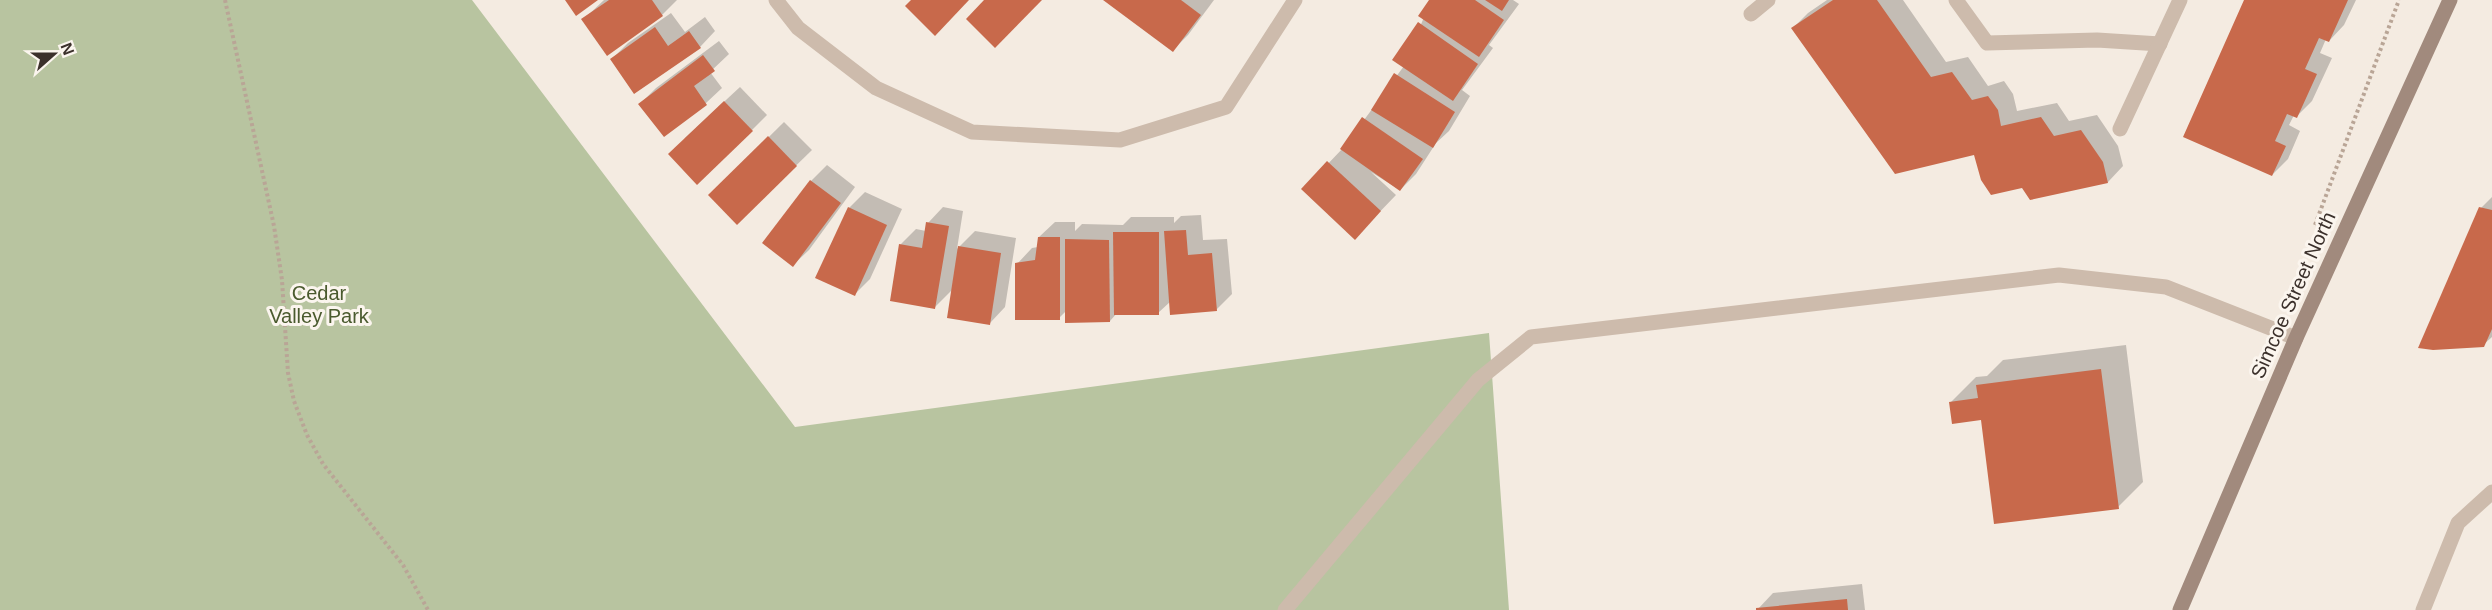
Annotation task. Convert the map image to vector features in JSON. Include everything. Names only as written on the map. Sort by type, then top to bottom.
[{"type":"main road","name":"Simcoe Street North","points":[[2180,610],[2296,338],[2450,0]]},
{"type":"street","points":[[776,0],[798,28],[876,88],[972,132],[1120,140],[1226,107],[1295,0]]},
{"type":"street","points":[[1750,14],[1768,0]]},
{"type":"street","points":[[1956,0],[1986,43],[2097,40],[2160,44]]},
{"type":"street","points":[[2121,129],[2180,0]]},
{"type":"street","points":[[1285,610],[1478,380],[1531,337],[2058,275],[2166,287],[2296,338]]},
{"type":"street","points":[[2424,610],[2458,523],[2492,492]]},
{"type":"path","points":[[225,0],[274,226],[282,280],[288,373],[294,401],[307,435],[323,464],[404,565],[429,610]]},
{"type":"green space","name":"Cedar Valley Park","points":[[0,0],[472,0],[795,427],[1489,333],[1509,610],[0,610]]},
{"type":"building","points":[[565,0],[598,0],[576,16]]},
{"type":"building","points":[[609,0],[652,0],[663,16],[607,56],[581,19]]},
{"type":"building","points":[[911,0],[969,0],[935,36],[905,6]]},
{"type":"building","points":[[984,0],[1042,0],[995,48],[966,19]]},
{"type":"building","points":[[1103,0],[1181,0],[1201,15],[1173,52]]},
{"type":"building","points":[[1429,0],[1475,0],[1504,20],[1479,57],[1418,16]]},
{"type":"building","points":[[1485,0],[1509,0],[1502,11]]},
{"type":"building","points":[[1833,0],[1877,0],[1931,77],[1952,72],[1972,100],[1988,96],[1998,110],[2001,126],[2041,117],[2054,136],[2081,130],[2103,162],[2108,183],[2030,200],[2022,188],[1991,195],[1981,180],[1974,155],[1895,174],[1791,28]]},
{"type":"building","points":[[2244,0],[2348,0],[2329,42],[2319,38],[2305,69],[2317,74],[2297,118],[2287,114],[2275,141],[2286,146],[2272,176],[2183,137]]},
{"type":"building","points":[[1418,22],[1478,64],[1453,101],[1392,60]]},
{"type":"building","points":[[655,27],[668,46],[689,31],[701,48],[634,94],[610,59]]},
{"type":"building","points":[[703,55],[715,71],[694,86],[707,105],[664,137],[638,104]]},
{"type":"building","points":[[1394,73],[1455,112],[1433,148],[1371,110]]},
{"type":"building","points":[[724,101],[753,131],[697,185],[668,154]]},
{"type":"building","points":[[1362,117],[1423,159],[1400,191],[1340,149]]},
{"type":"building","points":[[768,136],[797,166],[737,225],[708,195]]},
{"type":"building","points":[[1327,161],[1381,211],[1355,240],[1301,189]]},
{"type":"building","points":[[810,180],[841,203],[793,267],[762,243]]},
{"type":"building","points":[[848,207],[887,225],[855,296],[815,278]]},
{"type":"building","points":[[2479,207],[2492,210],[2492,329],[2484,347],[2433,350],[2418,348]]},
{"type":"building","points":[[926,222],[949,226],[935,309],[890,301],[899,244],[922,248]]},
{"type":"building","points":[[1186,230],[1188,255],[1212,253],[1217,311],[1170,315],[1164,231]]},
{"type":"building","points":[[1113,232],[1159,232],[1159,315],[1114,315]]},
{"type":"building","points":[[1038,237],[1060,237],[1060,320],[1015,320],[1015,263],[1035,260]]},
{"type":"building","points":[[1065,239],[1109,240],[1110,322],[1065,323]]},
{"type":"building","points":[[958,246],[1001,253],[990,325],[947,318]]},
{"type":"building","points":[[2101,369],[2119,509],[1994,524],[1981,420],[1952,424],[1949,402],[1978,398],[1976,385]]},
{"type":"building","points":[[1847,599],[1848,610],[1756,610],[1756,608]]}]
